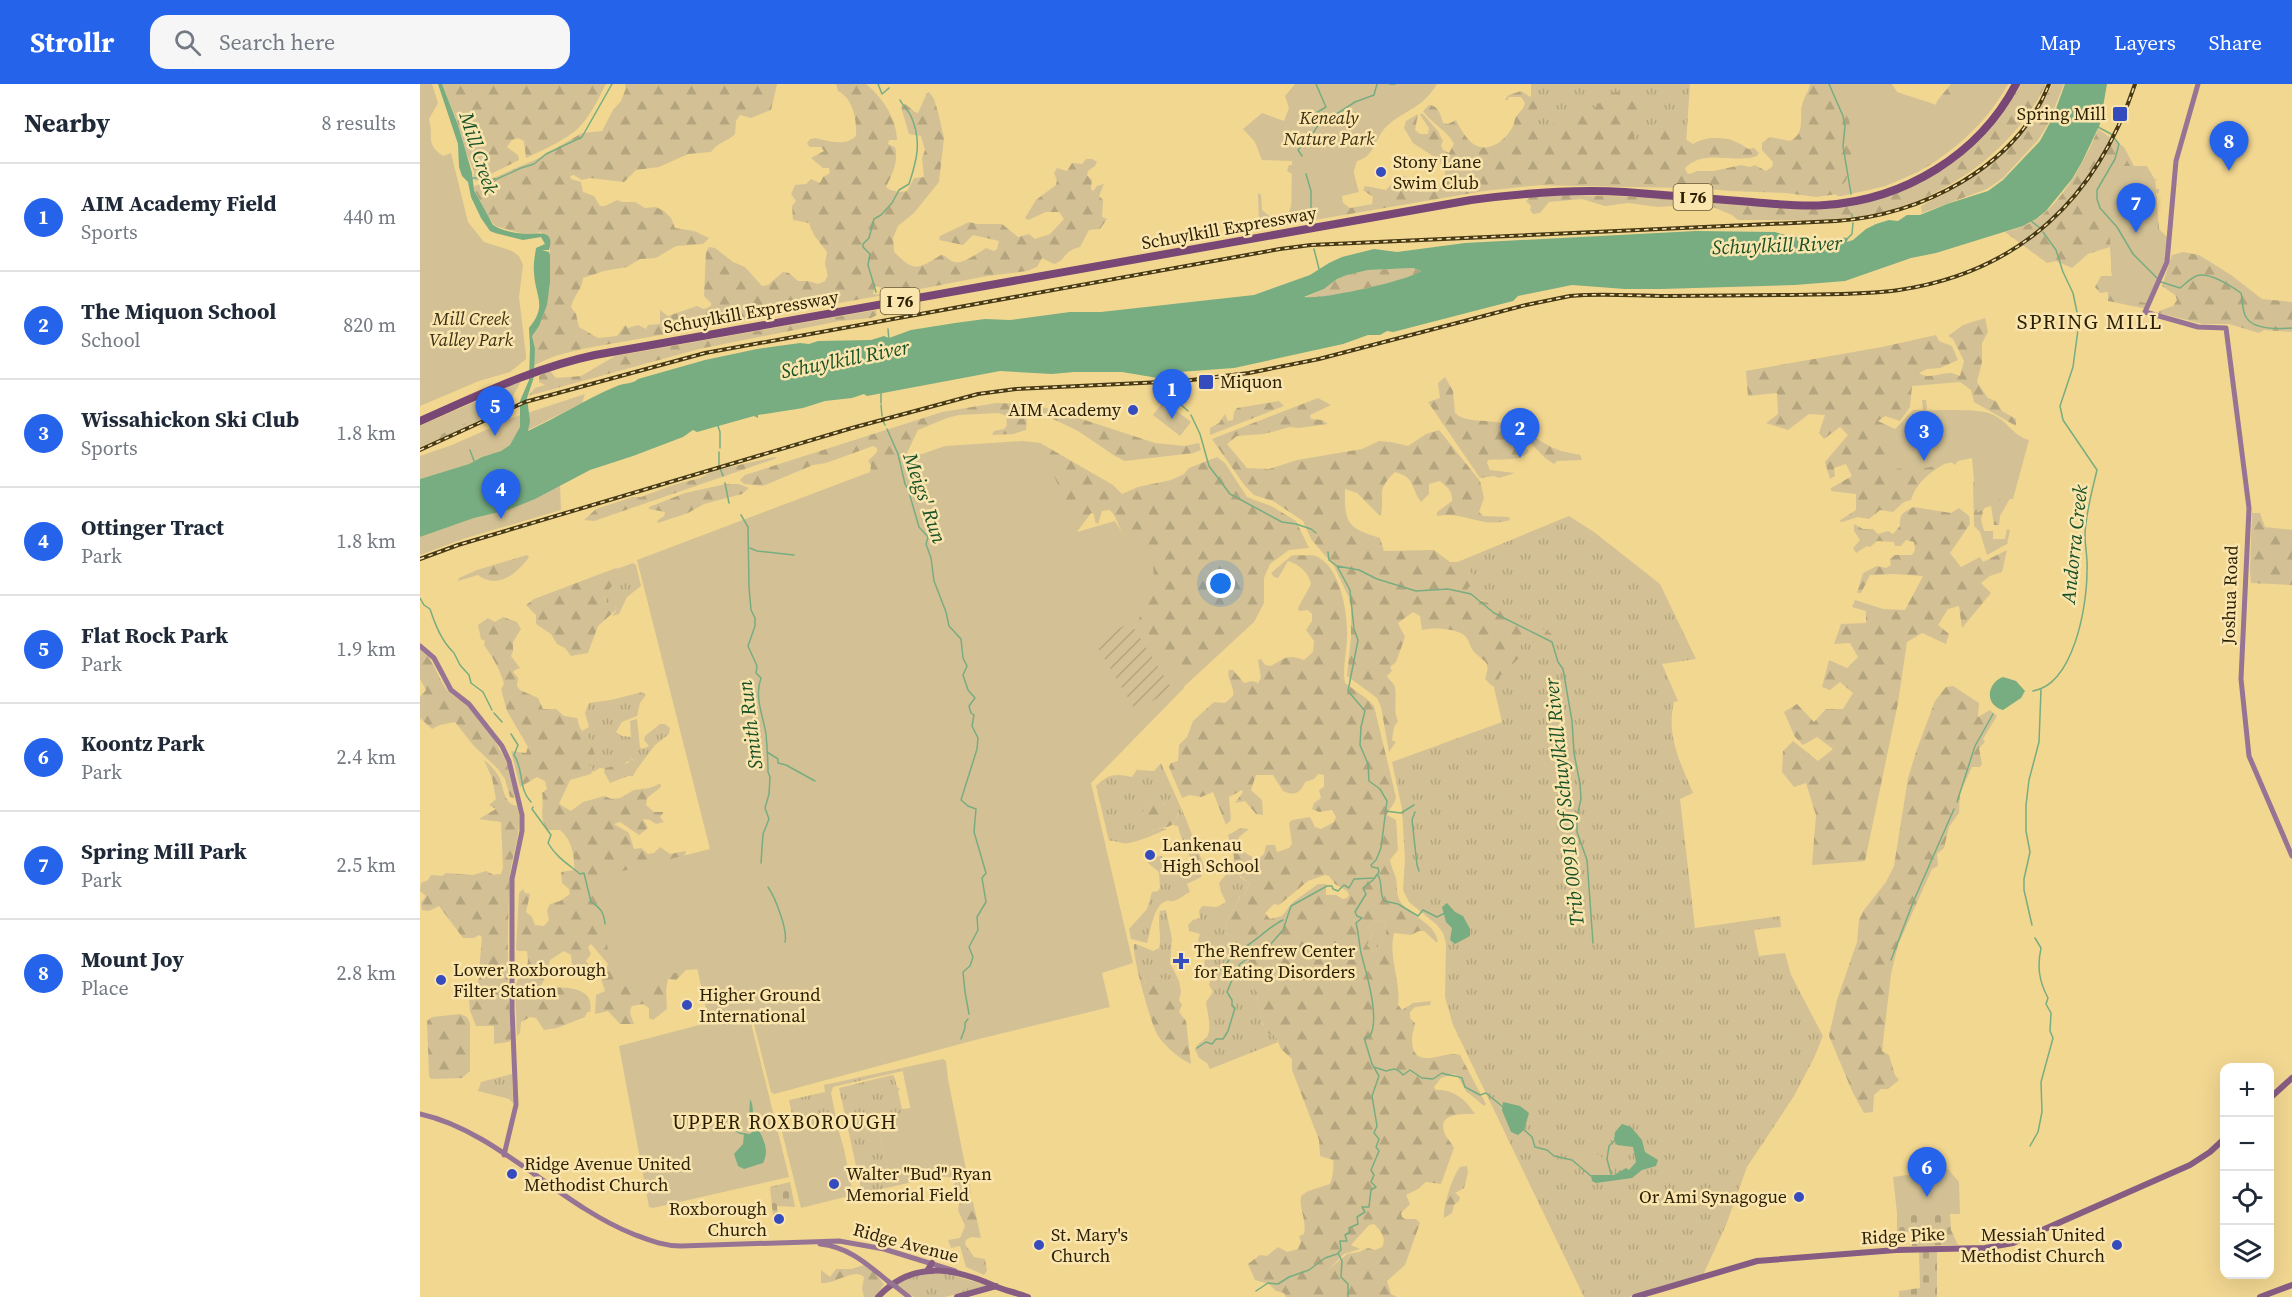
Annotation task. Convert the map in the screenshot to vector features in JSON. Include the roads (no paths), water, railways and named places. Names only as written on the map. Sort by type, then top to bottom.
[{"type":"highway","name":"Schuylkill Expressway","points":[[420,419],[510,379],[605,350],[1267,235],[1483,195],[1570,187],[1600,187],[1815,202],[1862,196],[1902,184],[1943,161],[1982,127],[2014,84]]},
{"type":"main road","name":"Joshua Road","points":[[2198,84],[2176,161],[2169,245],[2163,276],[2145,312],[2198,327],[2226,328],[2249,508],[2241,679],[2249,756],[2292,856]]},
{"type":"main road","points":[[420,646],[432,656],[451,690],[465,700],[505,751],[523,817],[512,879],[512,1010],[516,1105],[504,1155]]},
{"type":"main road","points":[[2274,1094],[2292,1078]]},
{"type":"main road","name":"Ridge Avenue","points":[[420,1114],[453,1124],[504,1155],[576,1204],[621,1229],[661,1245],[838,1241],[865,1245],[932,1263],[1028,1297]]},
{"type":"main road","name":"Ridge Pike","points":[[1635,1297],[1753,1262],[1896,1250],[1984,1248],[2013,1243],[2190,1165],[2220,1143]]},
{"type":"main road","name":"Ridge Avenue","points":[[807,1242],[836,1246],[850,1252],[909,1297]]},
{"type":"main road","points":[[927,1271],[932,1263]]},
{"type":"main road","points":[[878,1297],[901,1278],[927,1271],[957,1272]]},
{"type":"main road","points":[[2260,1297],[2292,1285]]},
{"type":"main road","points":[[957,1297],[996,1286]]},
{"type":"water","name":"Schuylkill River","points":[[438,84],[442,84],[458,125],[472,173],[474,190],[493,225],[508,231],[543,234],[550,238],[549,250],[542,250],[549,252],[550,255],[547,305],[539,326],[532,336],[535,348],[534,377],[527,398],[530,421],[528,431],[617,386],[705,360],[800,343],[871,340],[884,336],[889,338],[911,330],[985,319],[1010,320],[1070,312],[1101,312],[1254,295],[1310,275],[1342,257],[1374,249],[1397,252],[1465,243],[1696,231],[1775,232],[1819,240],[1848,238],[1847,242],[1876,224],[1889,220],[1898,221],[1907,215],[1920,215],[1988,191],[2003,180],[2040,141],[2053,117],[2065,84],[2107,84],[2100,124],[2082,162],[2072,179],[2046,211],[2036,219],[2023,226],[1936,253],[1911,258],[1845,281],[1795,285],[1661,289],[1572,285],[1518,296],[1513,301],[1393,332],[1368,335],[1343,344],[1234,368],[1165,373],[1158,378],[1122,372],[1052,374],[1000,371],[867,396],[864,394],[852,398],[825,401],[803,408],[758,415],[758,418],[754,416],[697,432],[693,430],[683,437],[590,470],[535,499],[508,510],[474,518],[420,537],[420,479],[469,464],[501,451],[510,445],[520,427],[520,401],[529,380],[529,328],[535,320],[539,307],[534,263],[536,248],[545,244],[541,237],[523,240],[490,231],[471,197],[468,182],[462,176],[459,167],[458,144]],"holes":[[[1413,268],[1421,271],[1399,280],[1364,289],[1327,296],[1304,297],[1324,289],[1337,279],[1368,270]]]},
{"type":"water","points":[[2003,677],[2016,681],[2025,691],[2021,698],[2003,710],[1993,704],[1990,694],[1994,684]]},
{"type":"water","points":[[1447,903],[1455,912],[1463,916],[1470,929],[1470,936],[1455,944],[1450,940],[1452,928],[1446,922],[1442,907]]},
{"type":"water","points":[[750,1099],[766,1151],[763,1163],[744,1169],[738,1166],[734,1154],[743,1144],[744,1133],[750,1134],[753,1131],[749,1119]]},
{"type":"water","points":[[1503,1102],[1520,1106],[1529,1113],[1524,1130],[1518,1135],[1511,1132],[1502,1110]]},
{"type":"water","points":[[1622,1124],[1631,1127],[1642,1140],[1645,1152],[1658,1160],[1656,1166],[1642,1170],[1632,1178],[1596,1183],[1592,1181],[1591,1175],[1614,1175],[1626,1168],[1629,1170],[1636,1162],[1633,1147],[1617,1145],[1614,1140],[1615,1132]]},
{"type":"waterway","name":"Mill Creek","points":[[492,179],[534,164],[546,154],[582,137],[612,84]]},
{"type":"waterway","points":[[878,84],[882,94],[889,88]]},
{"type":"waterway","points":[[1302,156],[1298,150],[1323,118],[1316,113],[1326,107],[1316,84]]},
{"type":"waterway","points":[[1318,126],[1355,102],[1374,95],[1377,84]]},
{"type":"waterway","points":[[1390,84],[1395,84]]},
{"type":"waterway","points":[[1829,84],[1843,116],[1845,126],[1843,146],[1851,194]]},
{"type":"waterway","points":[[876,292],[868,265],[870,254],[863,244],[869,238],[874,219],[892,203],[899,190],[909,184],[917,150],[914,125],[910,114],[900,100]]},
{"type":"waterway","points":[[2098,127],[2111,134],[2119,144],[2115,159],[2097,190],[2100,208],[2117,227],[2133,254],[2158,279]]},
{"type":"waterway","points":[[1306,174],[1311,191],[1311,216]]},
{"type":"waterway","name":"Mill Creek","points":[[472,178],[483,178]]},
{"type":"waterway","name":"Andorra Creek","points":[[2031,221],[2040,228]]},
{"type":"waterway","name":"Schuylkill River","points":[[1847,239],[1852,234],[1853,223]]},
{"type":"waterway","name":"Andorra Creek","points":[[2033,691],[2047,685],[2059,674],[2068,659],[2081,623],[2086,586],[2085,534],[2097,470],[2063,420],[2060,406],[2073,367],[2079,322],[2073,293],[2056,250],[2043,232]]},
{"type":"waterway","points":[[1314,249],[1319,269]]},
{"type":"waterway","points":[[2161,282],[2180,288],[2196,276],[2213,277],[2241,293],[2244,312],[2249,321],[2267,328],[2292,328]]},
{"type":"waterway","name":"Schuylkill River","points":[[888,329],[889,340]]},
{"type":"waterway","name":"Meigs' Run","points":[[881,392],[881,403]]},
{"type":"waterway","points":[[1160,396],[1177,401],[1188,411]]},
{"type":"waterway","name":"Meigs' Run","points":[[881,405],[882,416]]},
{"type":"waterway","points":[[1191,415],[1200,434],[1209,466],[1230,494],[1282,522],[1296,524],[1316,533]]},
{"type":"waterway","name":"Meigs' Run","points":[[883,421],[885,425]]},
{"type":"waterway","name":"Smith Run","points":[[718,426],[720,448]]},
{"type":"waterway","name":"Meigs' Run","points":[[887,429],[898,454],[919,527],[928,537],[926,544],[931,558],[934,581],[949,626],[961,639],[963,658],[967,666],[963,675],[968,690],[975,698],[969,706],[974,715],[972,726],[978,738],[977,749],[961,800],[976,809],[974,832],[986,873],[982,878],[986,902],[977,917],[978,930],[969,947],[973,957],[970,966],[963,972],[969,1014]]},
{"type":"waterway","points":[[470,450],[474,461]]},
{"type":"waterway","name":"Smith Run","points":[[719,452],[719,465]]},
{"type":"waterway","name":"Smith Run","points":[[720,468],[723,476]]},
{"type":"waterway","name":"Smith Run","points":[[725,483],[729,503]]},
{"type":"waterway","name":"Smith Run","points":[[741,515],[748,527],[749,587],[751,610],[755,618],[755,626],[748,646],[757,666],[756,673],[761,678],[758,692],[766,734],[770,777],[765,808],[769,819],[763,834],[761,863]]},
{"type":"waterway","points":[[750,548],[757,551],[794,555]]},
{"type":"waterway","name":"Trib 00918 Of Schuylkill River","points":[[1328,552],[1329,560],[1337,566],[1359,570],[1377,579],[1416,591],[1448,589],[1471,594],[1494,613],[1552,642],[1558,662],[1563,669],[1572,721],[1581,799],[1577,816],[1577,832],[1587,860],[1593,943]]},
{"type":"waterway","points":[[1337,566],[1350,590],[1354,629],[1358,640],[1348,691],[1365,711],[1360,745],[1368,764],[1369,781],[1380,789],[1387,801],[1381,848],[1371,865],[1378,868],[1379,872],[1363,888],[1366,894],[1355,912],[1362,918],[1356,923],[1373,1008],[1373,1028],[1365,1041],[1372,1064],[1379,1076],[1372,1096],[1377,1126],[1374,1133],[1379,1139],[1376,1147],[1379,1151],[1371,1170],[1374,1175],[1371,1182],[1376,1187],[1371,1190],[1369,1207],[1362,1207],[1365,1212],[1357,1217],[1358,1224],[1349,1228],[1350,1232],[1345,1235],[1347,1241],[1340,1241],[1341,1250],[1338,1253],[1342,1261],[1341,1277],[1348,1284],[1348,1297]]},
{"type":"waterway","points":[[420,598],[430,609],[436,626],[453,652]]},
{"type":"waterway","points":[[454,653],[460,665],[469,675],[471,683],[483,692],[492,710]]},
{"type":"waterway","name":"Andorra Creek","points":[[2032,925],[2024,890],[2030,852],[2026,831],[2026,805],[2029,780],[2039,742],[2041,690]]},
{"type":"waterway","points":[[494,713],[502,722]]},
{"type":"waterway","points":[[1957,802],[1975,746],[1993,714]]},
{"type":"waterway","points":[[511,734],[518,745],[514,755],[519,766],[524,791],[531,802]]},
{"type":"waterway","points":[[767,752],[778,759],[778,763],[815,781]]},
{"type":"waterway","points":[[1385,811],[1401,813],[1414,805]]},
{"type":"waterway","points":[[533,807],[532,809],[551,835],[548,843],[551,848],[580,874],[584,873],[591,902],[601,911],[605,924]]},
{"type":"waterway","points":[[1891,960],[1914,900],[1954,809]]},
{"type":"waterway","points":[[1415,812],[1412,820],[1419,871]]},
{"type":"waterway","points":[[1378,875],[1384,901],[1398,904],[1418,916],[1423,910],[1437,917],[1445,913]]},
{"type":"waterway","points":[[1197,1048],[1206,1042],[1212,1044],[1216,1039],[1223,1039],[1235,1008],[1227,992],[1239,970],[1239,965],[1269,946],[1283,930],[1291,906],[1327,886],[1332,886],[1338,891],[1344,885],[1349,888],[1354,879],[1375,878]]},
{"type":"waterway","name":"Smith Run","points":[[768,887],[785,930],[785,942]]},
{"type":"waterway","points":[[1217,972],[1225,966],[1234,952],[1283,920]]},
{"type":"waterway","name":"Andorra Creek","points":[[2030,1146],[2038,1132],[2042,1112],[2041,1082],[2053,1038],[2050,1031],[2051,1013],[2046,1004],[2048,998],[2040,974],[2041,948],[2035,938]]},
{"type":"waterway","name":"Meigs' Run","points":[[961,1039],[968,1019]]},
{"type":"waterway","points":[[1374,1067],[1386,1071],[1395,1069],[1403,1075],[1410,1070],[1422,1078],[1433,1079],[1442,1073],[1459,1077],[1462,1078],[1465,1087],[1480,1095],[1486,1093],[1503,1107]]},
{"type":"waterway","points":[[726,1114],[732,1127],[744,1134]]},
{"type":"waterway","points":[[1522,1128],[1532,1137],[1535,1147],[1547,1150],[1554,1156],[1572,1160],[1591,1176]]},
{"type":"waterway","points":[[1611,1174],[1607,1159],[1609,1146],[1614,1141]]},
{"type":"waterway","points":[[1256,1291],[1268,1283],[1278,1284],[1289,1277],[1309,1270],[1325,1258],[1337,1254]]},
{"type":"railway","points":[[420,450],[525,402],[705,353],[1280,249],[1311,245],[1836,221],[1868,217],[1900,209],[1932,197],[1962,182],[1990,163],[2014,140],[2034,114],[2049,84]]},
{"type":"railway","points":[[420,559],[458,545],[852,428],[978,394],[1016,389],[1183,381],[1249,373],[1319,359],[1526,305],[1570,296],[1858,294],[1899,290],[1942,281],[1982,266],[2017,247],[2048,223],[2076,195],[2099,162],[2119,125],[2135,84]]},
{"type":"place","name":"Spring Mill","points":[[2120,114]]},
{"type":"place","name":"Mount Joy","points":[[2229,171]]},
{"type":"place","name":"Stony Lane Swim Club","points":[[1381,172]]},
{"type":"place","name":"Spring Mill Park","points":[[2136,233]]},
{"type":"place","name":"Miquon","points":[[1206,382]]},
{"type":"place","name":"AIM Academy","points":[[1133,410]]},
{"type":"place","name":"AIM Academy Field","points":[[1172,419]]},
{"type":"place","name":"Flat Rock Park","points":[[495,436]]},
{"type":"place","name":"The Miquon School","points":[[1520,458]]},
{"type":"place","name":"Wissahickon Ski Club","points":[[1924,461]]},
{"type":"place","name":"Ottinger Tract","points":[[501,519]]},
{"type":"place","name":"Lankenau High School","points":[[1150,855]]},
{"type":"place","name":"The Renfrew Center for Eating Disorders","points":[[1181,961]]},
{"type":"place","name":"Lower Roxborough Filter Station","points":[[441,980]]},
{"type":"place","name":"Higher Ground International","points":[[687,1005]]},
{"type":"place","name":"Ridge Avenue United Methodist Church","points":[[512,1174]]},
{"type":"place","name":"Walter \"Bud\" Ryan Memorial Field","points":[[834,1184]]},
{"type":"place","name":"Or Ami Synagogue","points":[[1799,1197]]},
{"type":"place","name":"Koontz Park","points":[[1927,1197]]},
{"type":"place","name":"Roxborough Church","points":[[779,1219]]},
{"type":"place","name":"St. Mary's Church","points":[[1039,1245]]},
{"type":"place","name":"Messiah United Methodist Church","points":[[2117,1245]]},
{"type":"district","name":"SPRING MILL","points":[[2090,322]]},
{"type":"district","name":"UPPER ROXBOROUGH","points":[[785,1122]]},
{"type":"park label","name":"Kenealy Nature Park","points":[[1329,128]]},
{"type":"park label","name":"Mill Creek Valley Park","points":[[471,329]]}]
